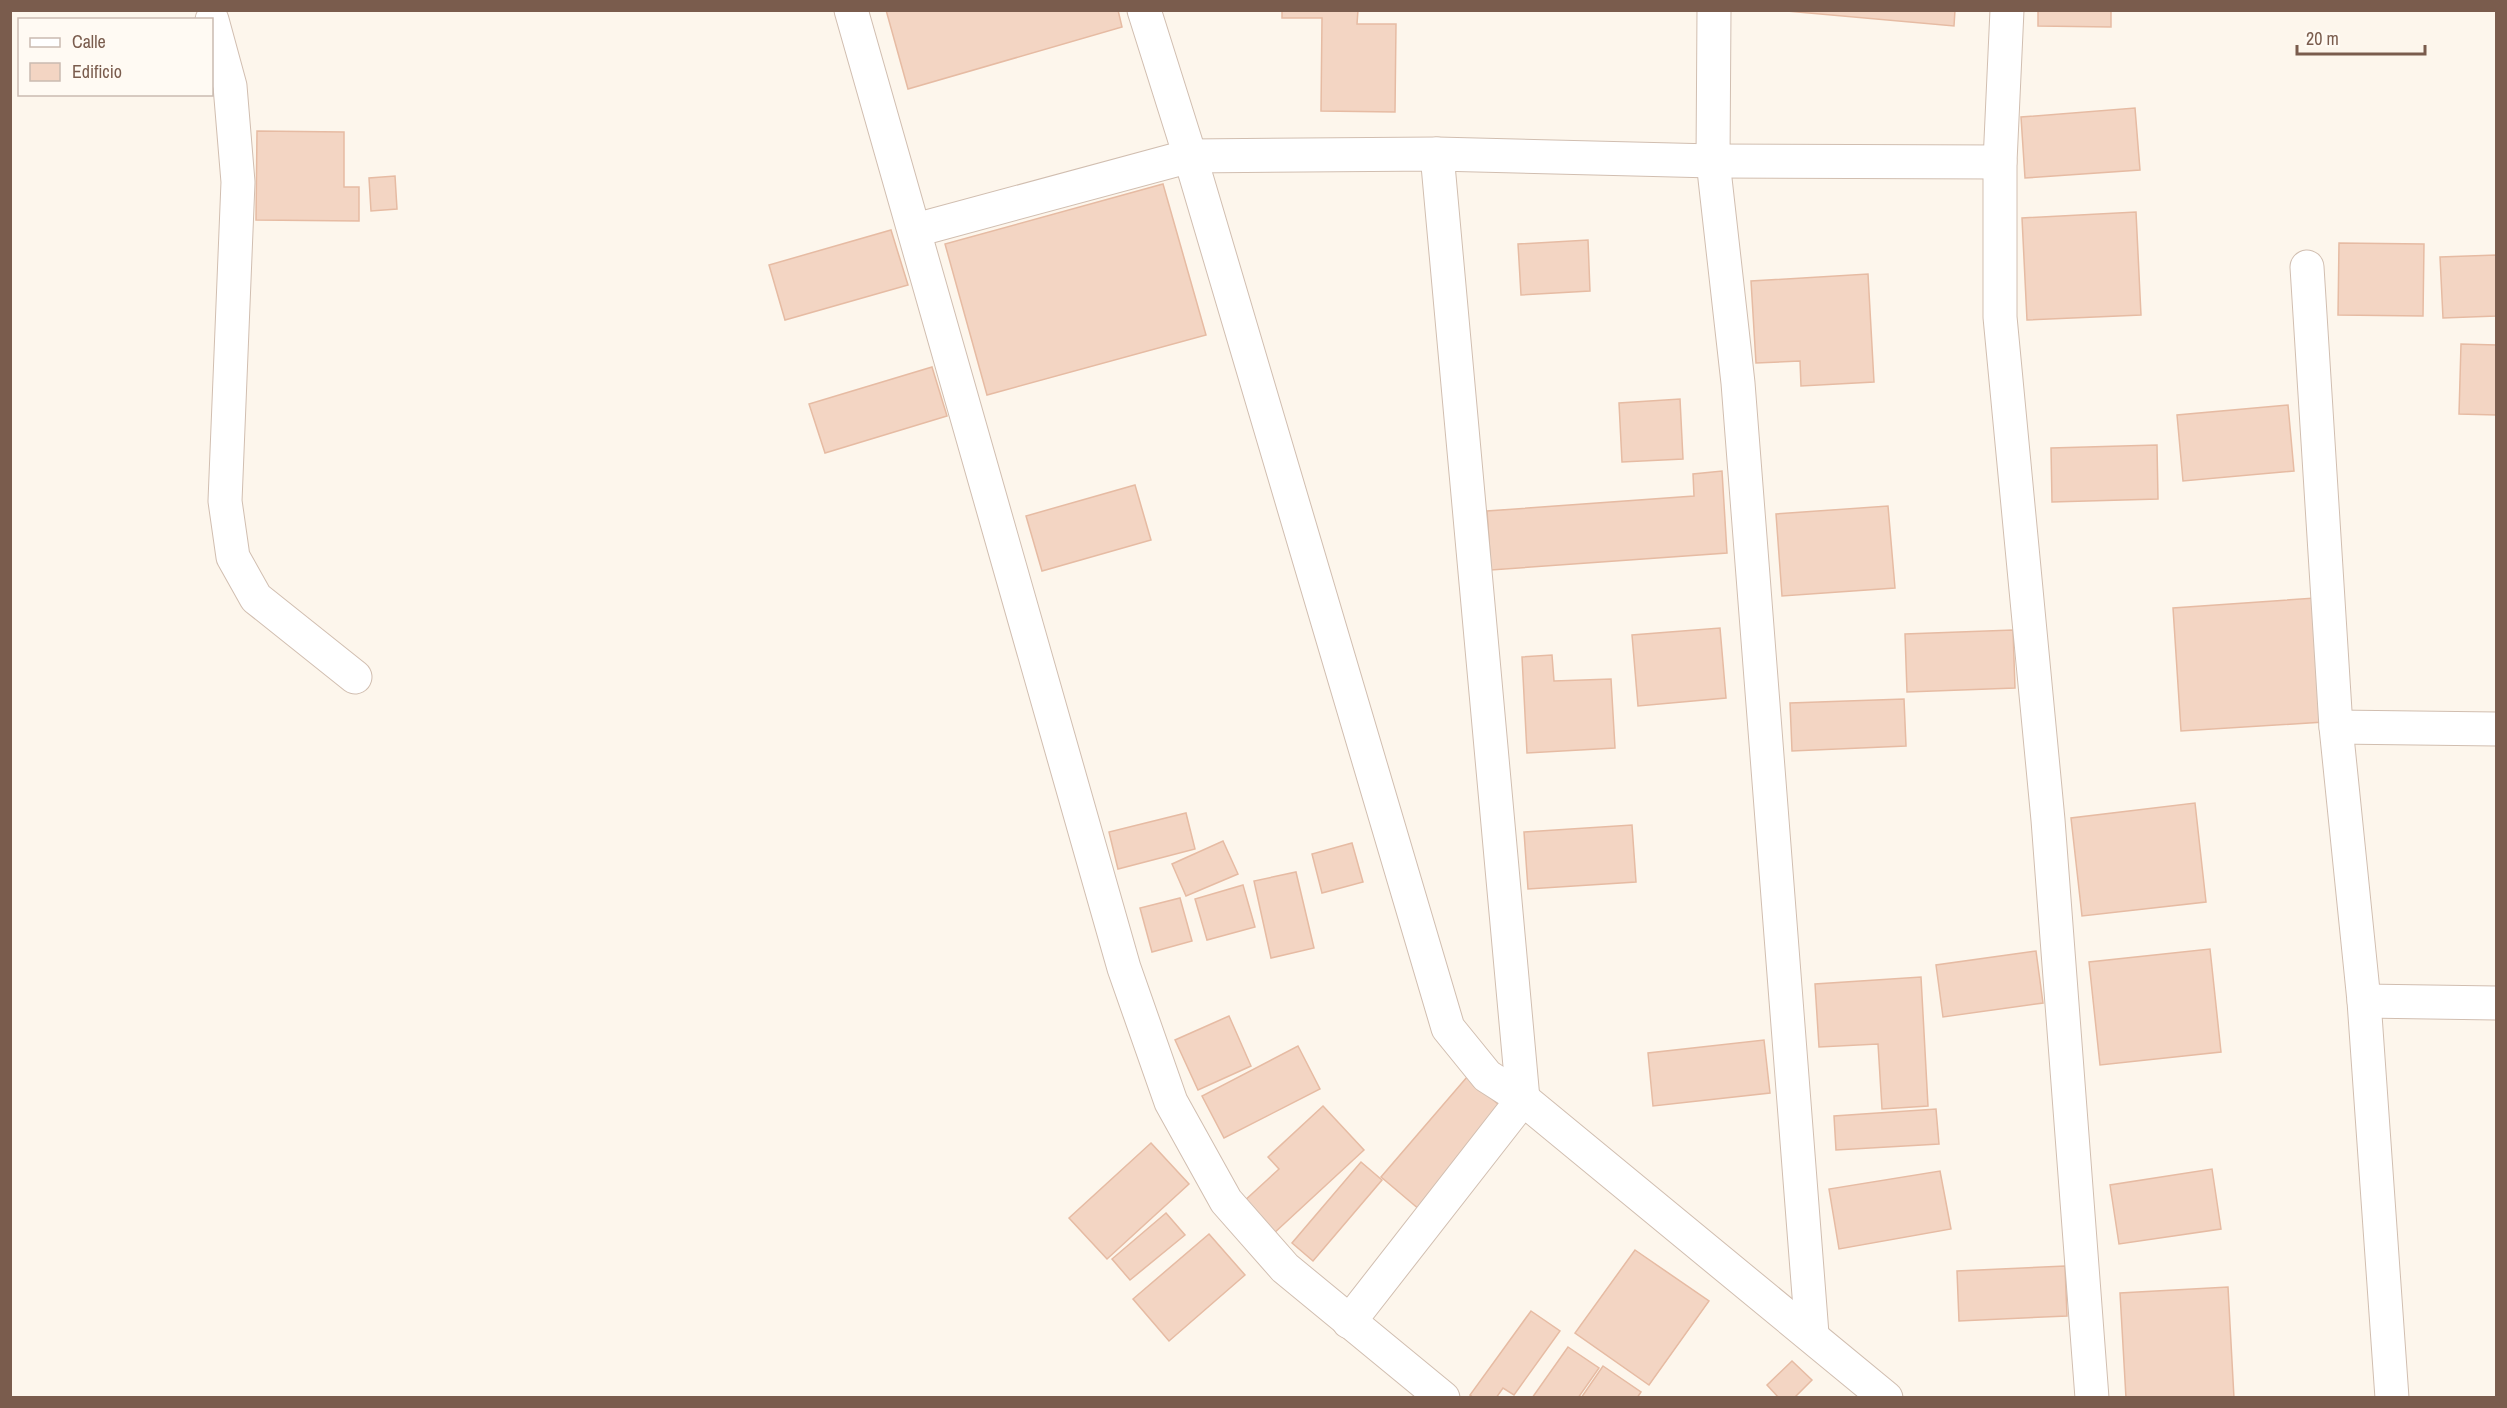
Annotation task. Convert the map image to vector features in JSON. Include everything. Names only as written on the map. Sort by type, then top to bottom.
[{"type":"street","points":[[851,10],[916,230],[1124,968],[1171,1102],[1226,1201],[1285,1268],[1443,1398]]},
{"type":"street","points":[[1144,10],[1190,156],[1448,1028],[1487,1076],[1523,1099],[1812,1334],[1886,1398]]},
{"type":"street","points":[[1714,10],[1713,161],[1738,383],[1812,1334]]},
{"type":"street","points":[[2007,10],[2000,162],[2000,317],[2048,820],[2092,1398]]},
{"type":"street","points":[[213,27],[230,86],[238,182],[225,501],[233,557],[256,598],[355,677]]},
{"type":"street","points":[[916,230],[1190,156],[1437,154],[1713,161],[2000,162]]},
{"type":"street","points":[[1349,1322],[1523,1099],[1437,154]]},
{"type":"street","points":[[2307,267],[2336,727],[2364,1001],[2392,1398]]},
{"type":"street","points":[[2336,727],[2496,729]]},
{"type":"street","points":[[2364,1001],[2496,1003]]},
{"type":"building","points":[[886,10],[1118,10],[1122,27],[908,89]]},
{"type":"building","points":[[1282,10],[1358,10],[1357,24],[1396,24],[1395,112],[1321,111],[1322,18],[1282,18]]},
{"type":"building","points":[[1776,10],[1955,10],[1954,26]]},
{"type":"building","points":[[2038,10],[2111,10],[2111,27],[2038,26]]},
{"type":"building","points":[[2135,108],[2140,170],[2025,178],[2021,117]]},
{"type":"building","points":[[257,131],[344,132],[344,187],[359,187],[359,221],[256,220]]},
{"type":"building","points":[[395,176],[397,209],[371,211],[369,178]]},
{"type":"building","points":[[1163,184],[1206,335],[987,395],[945,244]]},
{"type":"building","points":[[2136,212],[2141,315],[2027,320],[2022,218]]},
{"type":"building","points":[[891,230],[908,285],[785,320],[769,265]]},
{"type":"building","points":[[1588,240],[1590,291],[1521,295],[1518,244]]},
{"type":"building","points":[[2339,243],[2424,244],[2423,316],[2338,315]]},
{"type":"building","points":[[2496,255],[2496,316],[2443,318],[2440,257]]},
{"type":"building","points":[[1868,274],[1874,382],[1801,386],[1800,361],[1756,363],[1751,281]]},
{"type":"building","points":[[2461,344],[2496,345],[2496,415],[2459,414]]},
{"type":"building","points":[[932,367],[947,416],[825,453],[809,404]]},
{"type":"building","points":[[1680,399],[1683,459],[1622,462],[1619,403]]},
{"type":"building","points":[[2288,405],[2294,471],[2183,481],[2177,415]]},
{"type":"building","points":[[2157,445],[2158,499],[2052,502],[2051,448]]},
{"type":"building","points":[[1722,471],[1727,553],[1491,570],[1487,511],[1694,496],[1693,474]]},
{"type":"building","points":[[1135,485],[1151,540],[1042,571],[1026,516]]},
{"type":"building","points":[[1888,506],[1895,588],[1782,596],[1776,514]]},
{"type":"building","points":[[2315,598],[2324,722],[2181,731],[2173,608]]},
{"type":"building","points":[[1720,628],[1726,698],[1638,706],[1632,635]]},
{"type":"building","points":[[2013,630],[2015,688],[1907,692],[1905,634]]},
{"type":"building","points":[[1552,655],[1554,681],[1611,679],[1615,748],[1527,753],[1522,657]]},
{"type":"building","points":[[1904,699],[1906,746],[1792,751],[1790,703]]},
{"type":"building","points":[[2195,803],[2206,902],[2082,916],[2071,818]]},
{"type":"building","points":[[1186,813],[1195,849],[1118,869],[1109,832]]},
{"type":"building","points":[[1632,825],[1636,882],[1528,889],[1524,832]]},
{"type":"building","points":[[1223,841],[1238,874],[1186,896],[1172,864]]},
{"type":"building","points":[[1352,843],[1363,882],[1322,893],[1312,854]]},
{"type":"building","points":[[1296,872],[1314,948],[1271,958],[1254,881]]},
{"type":"building","points":[[1243,885],[1255,927],[1207,940],[1195,899]]},
{"type":"building","points":[[1180,898],[1192,941],[1152,952],[1140,908]]},
{"type":"building","points":[[2210,949],[2221,1052],[2100,1065],[2089,962]]},
{"type":"building","points":[[2036,951],[2043,1003],[1943,1017],[1936,965]]},
{"type":"building","points":[[1921,977],[1928,1106],[1882,1109],[1878,1044],[1819,1047],[1815,984]]},
{"type":"building","points":[[1229,1016],[1251,1066],[1198,1090],[1175,1040]]},
{"type":"building","points":[[1764,1040],[1770,1093],[1653,1106],[1648,1053]]},
{"type":"building","points":[[1298,1046],[1320,1089],[1224,1138],[1202,1096]]},
{"type":"building","points":[[1467,1077],[1506,1111],[1420,1210],[1381,1177]]},
{"type":"building","points":[[1323,1106],[1364,1150],[1272,1235],[1242,1203],[1279,1169],[1268,1157]]},
{"type":"building","points":[[1936,1109],[1939,1144],[1836,1150],[1834,1116]]},
{"type":"building","points":[[1151,1143],[1189,1184],[1107,1259],[1069,1218]]},
{"type":"building","points":[[1361,1162],[1382,1180],[1313,1261],[1292,1243]]},
{"type":"building","points":[[2212,1169],[2221,1229],[2119,1244],[2110,1185]]},
{"type":"building","points":[[1940,1171],[1951,1229],[1839,1249],[1829,1189]]},
{"type":"building","points":[[1166,1213],[1185,1235],[1130,1280],[1112,1259]]},
{"type":"building","points":[[1209,1234],[1245,1275],[1169,1341],[1133,1299]]},
{"type":"building","points":[[1635,1250],[1709,1301],[1649,1385],[1575,1333]]},
{"type":"building","points":[[2065,1266],[2067,1316],[1959,1321],[1957,1271]]},
{"type":"building","points":[[2228,1287],[2234,1398],[2126,1398],[2120,1293]]},
{"type":"building","points":[[1531,1311],[1560,1331],[1514,1395],[1503,1388],[1496,1398],[1474,1398],[1470,1395]]},
{"type":"building","points":[[1568,1347],[1599,1368],[1578,1398],[1532,1398]]},
{"type":"building","points":[[1792,1361],[1812,1380],[1794,1398],[1779,1398],[1767,1385]]},
{"type":"building","points":[[1603,1366],[1641,1392],[1637,1398],[1581,1398]]}]
